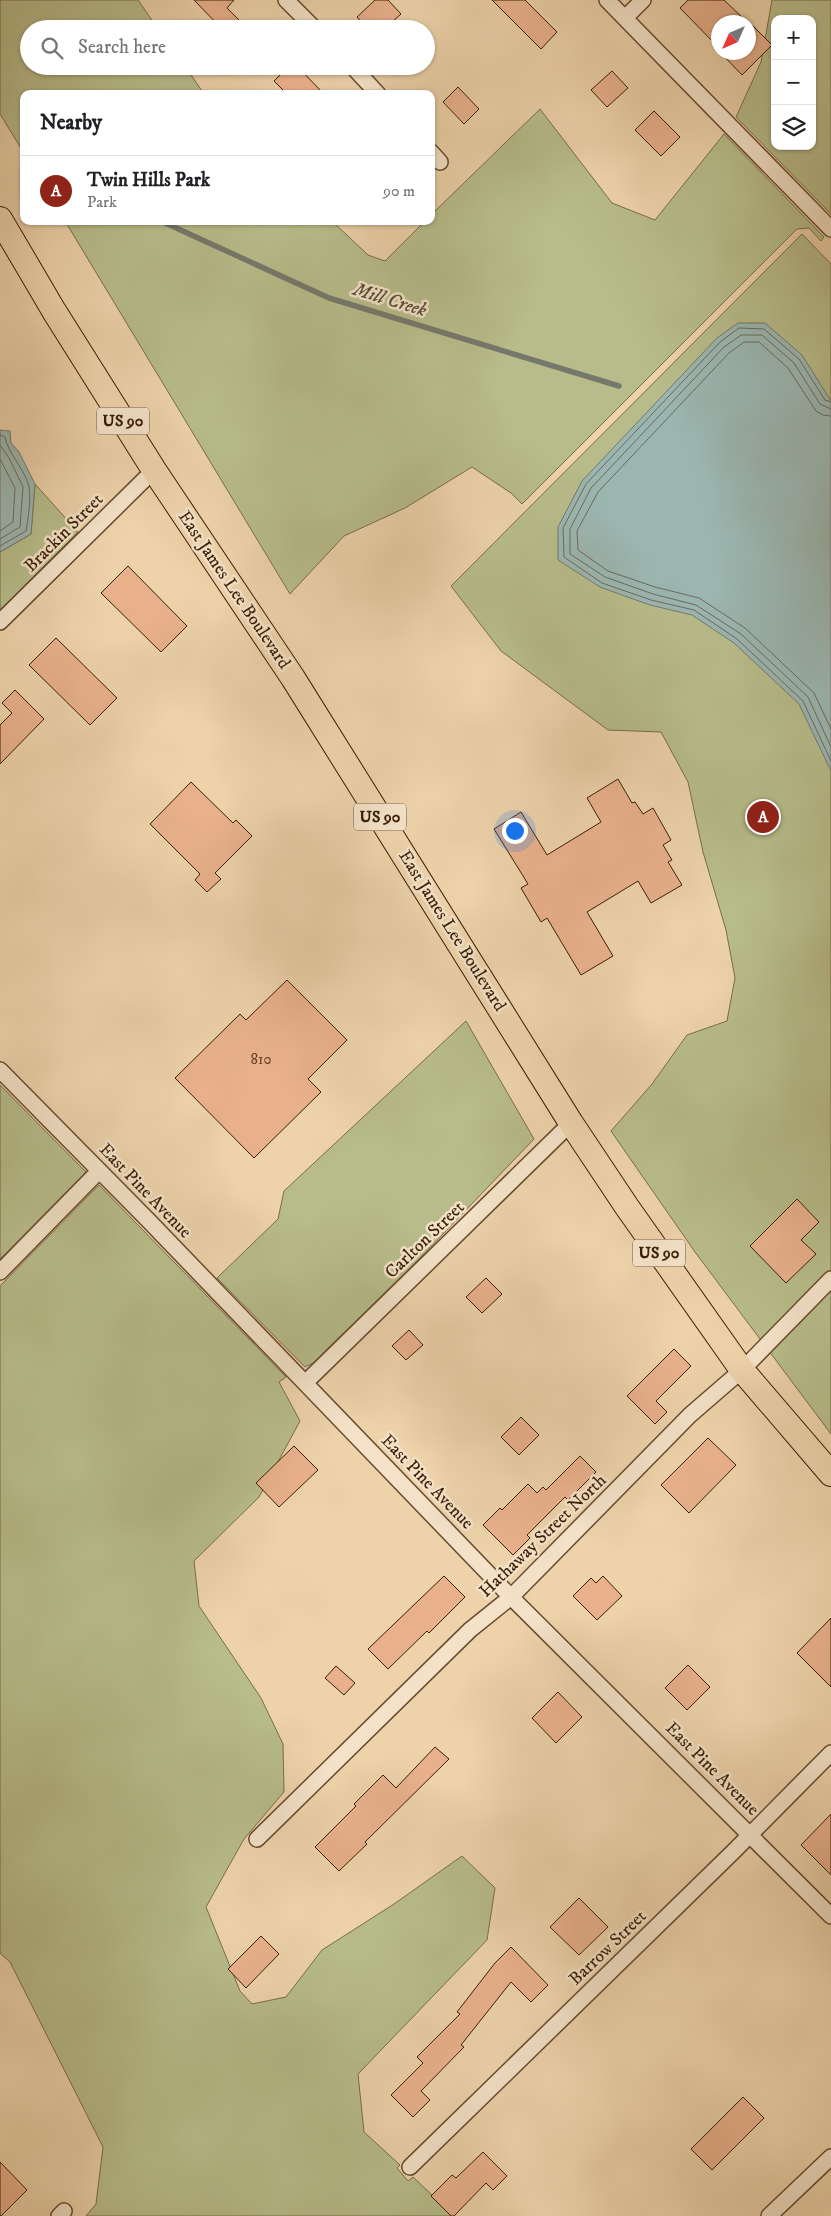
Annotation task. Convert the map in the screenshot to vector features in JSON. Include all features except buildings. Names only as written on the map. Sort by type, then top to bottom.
[{"type":"main road","name":"East James Lee Boulevard","points":[[0,219],[54,311],[154,470],[293,678],[571,1122],[627,1207],[742,1370],[831,1474]]},
{"type":"street","points":[[286,0],[306,20]]},
{"type":"street","points":[[607,0],[831,229]]},
{"type":"street","points":[[625,18],[644,0]]},
{"type":"street","points":[[360,75],[374,90]]},
{"type":"street","name":"Brackin Street","points":[[0,622],[154,470]]},
{"type":"street","name":"East Pine Avenue","points":[[0,1070],[511,1597],[750,1833],[831,1916]]},
{"type":"street","name":"Carlton Street","points":[[305,1383],[571,1122]]},
{"type":"street","points":[[0,1272],[99,1171]]},
{"type":"street","name":"Hathaway Street North","points":[[257,1839],[470,1630],[511,1597],[690,1416],[742,1370],[831,1279]]},
{"type":"street","name":"Barrow Street","points":[[410,2167],[831,1753]]},
{"type":"street","points":[[769,2216],[831,2157]]},
{"type":"green space","points":[[0,0],[138,0],[152,20],[20,20],[20,75],[191,75],[201,90],[20,90],[20,146],[0,114]]},
{"type":"green space","points":[[772,0],[831,0],[831,214],[736,117],[761,62]]},
{"type":"green space","points":[[540,109],[612,203],[655,220],[724,134],[824,237],[821,241],[809,228],[797,229],[522,504],[511,493],[472,467],[405,508],[344,536],[290,594],[67,225],[336,225],[368,255],[385,261],[421,225],[435,225],[435,211]]},
{"type":"green space","points":[[802,234],[831,264],[831,1434],[695,1252],[611,1131],[652,1084],[687,1035],[727,1021],[735,978],[726,930],[703,852],[688,782],[661,732],[608,730],[501,651],[451,586]]},
{"type":"green space","points":[[35,484],[78,532],[0,610],[0,552],[31,534]]},
{"type":"green space","points":[[466,1021],[534,1139],[420,1258],[313,1363],[305,1367],[217,1278],[278,1219],[284,1191]]},
{"type":"green space","points":[[0,1085],[86,1172],[0,1259]]},
{"type":"green space","points":[[99,1185],[286,1377],[279,1382],[300,1421],[259,1497],[194,1561],[199,1606],[261,1698],[283,1744],[284,1792],[244,1839],[206,1907],[240,1991],[252,2004],[286,1997],[322,1950],[394,1904],[462,1856],[495,1888],[487,1940],[358,2074],[364,2132],[400,2165],[397,2168],[408,2181],[413,2177],[454,2216],[86,2216],[96,2204],[103,2147],[10,1962],[0,1953],[0,1286]]},
{"type":"water","points":[[738,323],[765,323],[802,355],[831,401],[831,771],[799,704],[734,643],[692,615],[650,605],[600,587],[558,560],[558,527],[582,481],[717,338]]},
{"type":"water","points":[[0,430],[10,431],[11,443],[19,452],[35,484],[31,534],[0,552]]},
{"type":"waterway","name":"Mill Creek","points":[[170,225],[329,298],[619,386]]},
{"type":"place","name":"Twin Hills Park","points":[[763,817]]}]
